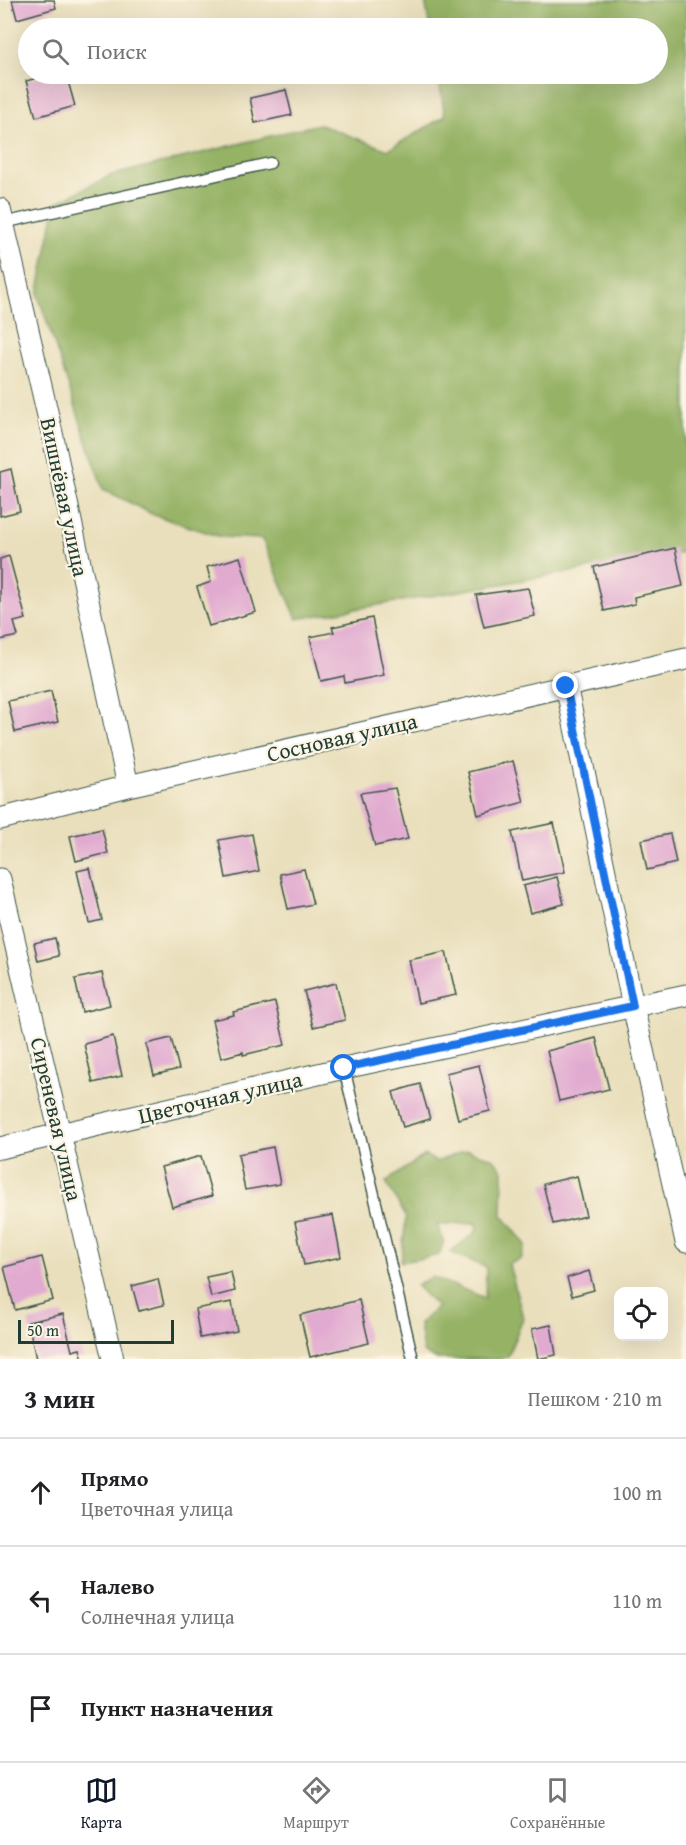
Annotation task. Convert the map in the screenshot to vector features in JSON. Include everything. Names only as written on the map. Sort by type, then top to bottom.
[{"type":"street","name":"Вишнёвая улица","points":[[2,216],[52,433],[128,786]]},
{"type":"street","name":"Сосновая улица","points":[[0,819],[128,786],[686,659]]},
{"type":"street","points":[[566,686],[633,1006],[686,1242]]},
{"type":"street","name":"Сиреневая улица","points":[[0,879],[113,1359]]},
{"type":"street","name":"Цветочная улица","points":[[0,1148],[344,1068],[686,995]]},
{"type":"lane","points":[[2,216],[270,163]]},
{"type":"lane","points":[[344,1068],[413,1359]]},
{"type":"green space","points":[[425,0],[686,0],[686,552],[297,619],[262,539],[221,537],[154,515],[103,489],[38,295],[56,203],[109,176],[319,124],[388,150],[445,116],[440,84],[668,84],[668,18],[428,18]]},
{"type":"green space","points":[[467,1150],[494,1159],[503,1171],[502,1215],[526,1245],[521,1259],[509,1264],[523,1318],[508,1356],[501,1359],[435,1359],[423,1352],[419,1324],[437,1307],[416,1285],[432,1277],[485,1298],[486,1267],[450,1252],[476,1232],[477,1223],[437,1225],[444,1241],[439,1255],[401,1262],[406,1217],[386,1182],[425,1155],[436,1162]]},
{"type":"building","points":[[12,0],[54,0],[56,8],[17,19]]},
{"type":"building","points":[[27,84],[69,84],[75,106],[36,117]]},
{"type":"building","points":[[286,90],[292,115],[255,123],[250,98]]},
{"type":"building","points":[[11,469],[20,511],[0,516],[0,472]]},
{"type":"building","points":[[675,548],[683,586],[634,597],[635,604],[604,611],[594,567]]},
{"type":"building","points":[[9,556],[26,619],[14,622],[18,636],[0,640],[0,559]]},
{"type":"building","points":[[240,557],[256,612],[209,626],[197,587],[211,582],[207,567]]},
{"type":"building","points":[[528,588],[535,616],[484,627],[476,595]]},
{"type":"building","points":[[372,618],[384,675],[345,683],[344,676],[321,681],[310,637],[334,632],[332,627]]},
{"type":"building","points":[[51,691],[58,722],[15,732],[8,701]]},
{"type":"building","points":[[513,761],[524,802],[478,815],[468,772]]},
{"type":"building","points":[[395,788],[408,839],[375,846],[360,793]]},
{"type":"building","points":[[554,823],[565,872],[522,881],[512,832]]},
{"type":"building","points":[[102,829],[108,853],[76,861],[70,836]]},
{"type":"building","points":[[252,834],[259,871],[226,878],[219,840]]},
{"type":"building","points":[[670,834],[676,863],[647,870],[641,840]]},
{"type":"building","points":[[90,868],[102,920],[89,923],[77,871]]},
{"type":"building","points":[[304,869],[313,904],[288,909],[280,874]]},
{"type":"building","points":[[557,877],[564,904],[530,913],[523,886]]},
{"type":"building","points":[[55,938],[59,956],[38,961],[34,943]]},
{"type":"building","points":[[446,952],[456,995],[418,1003],[409,960]]},
{"type":"building","points":[[102,973],[110,1005],[82,1012],[75,979]]},
{"type":"building","points":[[336,983],[345,1020],[313,1027],[304,991]]},
{"type":"building","points":[[275,1002],[285,1045],[221,1058],[212,1020],[234,1015],[233,1012]]},
{"type":"building","points":[[113,1036],[122,1076],[93,1083],[84,1044]]},
{"type":"building","points":[[171,1038],[179,1069],[154,1075],[146,1044]]},
{"type":"building","points":[[596,1038],[609,1089],[559,1101],[547,1051]]},
{"type":"building","points":[[479,1065],[490,1111],[458,1119],[446,1073]]},
{"type":"building","points":[[420,1084],[430,1119],[403,1127],[393,1092]]},
{"type":"building","points":[[273,1147],[280,1184],[245,1190],[238,1154]]},
{"type":"building","points":[[201,1156],[212,1196],[172,1207],[161,1167]]},
{"type":"building","points":[[577,1176],[586,1216],[553,1224],[543,1184]]},
{"type":"building","points":[[333,1215],[341,1257],[304,1265],[295,1222]]},
{"type":"building","points":[[42,1257],[53,1300],[15,1310],[4,1267]]},
{"type":"building","points":[[589,1271],[594,1290],[572,1296],[567,1278]]},
{"type":"building","points":[[231,1272],[235,1291],[211,1297],[206,1277]]},
{"type":"building","points":[[158,1279],[164,1305],[139,1311],[132,1286]]},
{"type":"building","points":[[359,1300],[369,1343],[310,1357],[300,1315]]},
{"type":"building","points":[[232,1302],[237,1331],[200,1338],[195,1309]]},
{"type":"building","points":[[63,1314],[72,1351],[80,1349],[83,1359],[36,1359],[28,1322]]},
{"type":"building","points":[[551,1325],[556,1355],[538,1359],[532,1329]]},
{"type":"route","points":[[344,1068],[633,1006],[566,686]]}]
